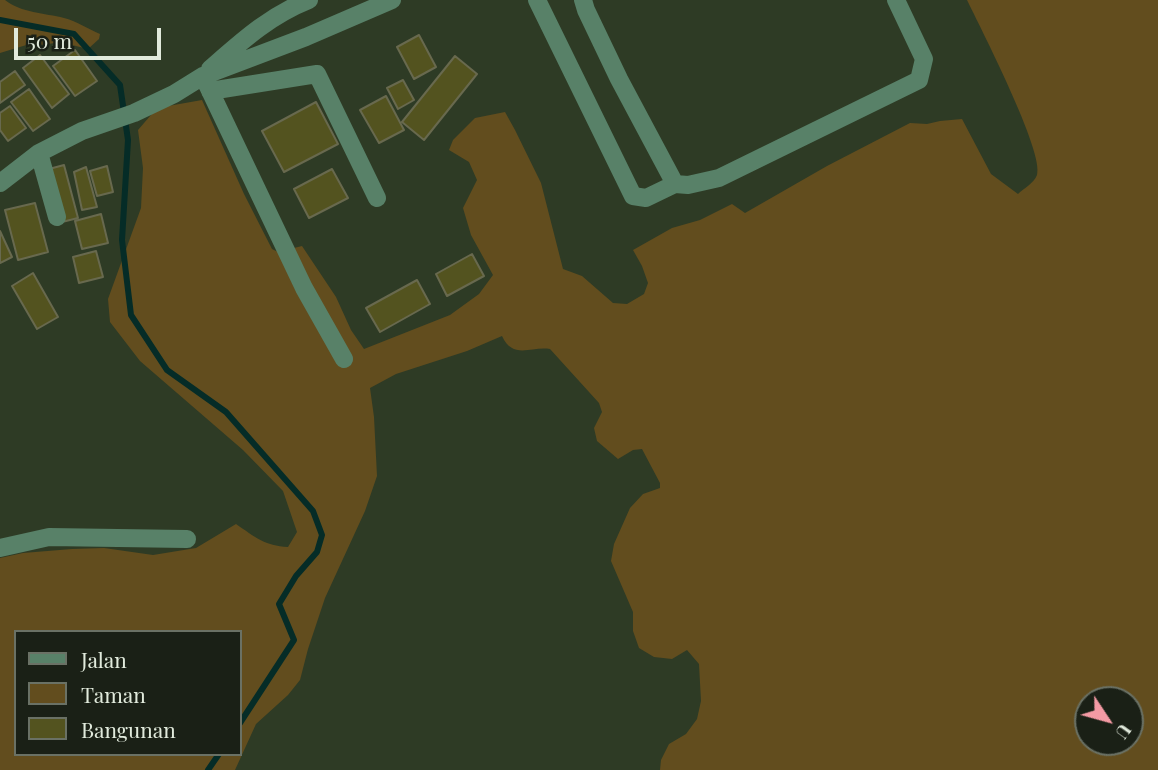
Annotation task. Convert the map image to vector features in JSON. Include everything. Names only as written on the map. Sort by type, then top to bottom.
[{"type":"street","points":[[206,84],[256,30],[288,8],[309,0]]},
{"type":"street","points":[[0,183],[39,153],[103,122],[134,113],[174,94],[206,84],[392,0]]},
{"type":"street","points":[[537,0],[633,197],[646,198],[675,184],[688,185],[719,178],[919,80],[924,59],[896,0]]},
{"type":"street","points":[[583,0],[620,79],[675,184]]},
{"type":"street","points":[[206,84],[317,74],[377,198]]},
{"type":"street","points":[[206,84],[304,288],[344,359]]},
{"type":"street","points":[[39,153],[57,217]]},
{"type":"street","points":[[0,548],[49,537],[187,539]]},
{"type":"green space","points":[[0,0],[26,10],[73,21],[100,34],[99,39],[88,49],[60,42],[43,45],[33,43],[0,53]]},
{"type":"green space","points":[[967,0],[1158,0],[1158,770],[660,770],[661,760],[669,744],[686,734],[697,719],[701,701],[699,664],[687,650],[672,659],[654,657],[639,648],[633,631],[633,612],[611,561],[614,544],[630,508],[643,494],[660,488],[660,483],[642,449],[633,450],[618,459],[597,441],[594,428],[602,412],[599,403],[550,349],[517,350],[511,348],[502,336],[467,351],[396,374],[370,388],[377,476],[365,511],[325,598],[300,680],[288,695],[256,724],[242,755],[242,630],[14,630],[14,756],[241,756],[235,770],[0,770],[0,558],[23,553],[104,548],[153,555],[196,548],[236,524],[266,543],[288,547],[297,532],[283,491],[243,450],[140,361],[110,322],[108,299],[141,208],[143,168],[138,130],[157,108],[202,100],[272,249],[278,252],[302,246],[336,297],[351,330],[364,349],[450,315],[479,294],[493,275],[471,235],[463,208],[477,180],[469,162],[449,150],[453,140],[475,118],[505,112],[541,183],[563,269],[582,276],[613,303],[627,304],[644,294],[648,283],[633,250],[672,228],[700,220],[732,204],[745,213],[910,123],[927,124],[962,119],[991,174],[1018,194],[1037,175],[1037,162],[1022,117]]},
{"type":"building","points":[[419,35],[436,67],[414,79],[397,47]]},
{"type":"building","points":[[75,50],[97,81],[75,96],[53,66]]},
{"type":"building","points":[[40,55],[69,94],[52,108],[23,68]]},
{"type":"building","points":[[455,56],[477,74],[424,140],[402,122]]},
{"type":"building","points":[[15,71],[25,85],[0,103],[0,82]]},
{"type":"building","points":[[403,80],[414,100],[398,109],[387,88]]},
{"type":"building","points":[[29,89],[50,119],[33,131],[11,102]]},
{"type":"building","points":[[386,96],[404,130],[379,143],[360,110]]},
{"type":"building","points":[[316,102],[338,144],[284,172],[262,131]]},
{"type":"building","points":[[10,106],[26,128],[8,141],[0,130],[0,113]]},
{"type":"building","points":[[64,165],[78,218],[62,222],[49,169]]},
{"type":"building","points":[[107,166],[113,192],[97,196],[90,171]]},
{"type":"building","points":[[86,167],[97,207],[82,210],[74,172]]},
{"type":"building","points":[[332,169],[348,198],[309,218],[294,189]]},
{"type":"building","points":[[35,203],[48,252],[18,260],[5,210]]},
{"type":"building","points":[[101,214],[108,243],[82,249],[75,221]]},
{"type":"building","points":[[0,231],[12,257],[0,263]]},
{"type":"building","points":[[96,251],[103,277],[79,283],[73,257]]},
{"type":"building","points":[[472,254],[484,276],[447,296],[436,274]]},
{"type":"building","points":[[33,273],[58,317],[37,329],[12,286]]},
{"type":"building","points":[[417,280],[430,304],[380,332],[366,308]]},
{"type":"waterway","points":[[0,20],[74,34],[120,85],[128,140],[122,240],[131,315],[167,370],[226,412],[313,511],[322,535],[317,552],[296,576],[279,604],[294,640],[242,720]]},
{"type":"waterway","points":[[208,770],[218,756]]}]
